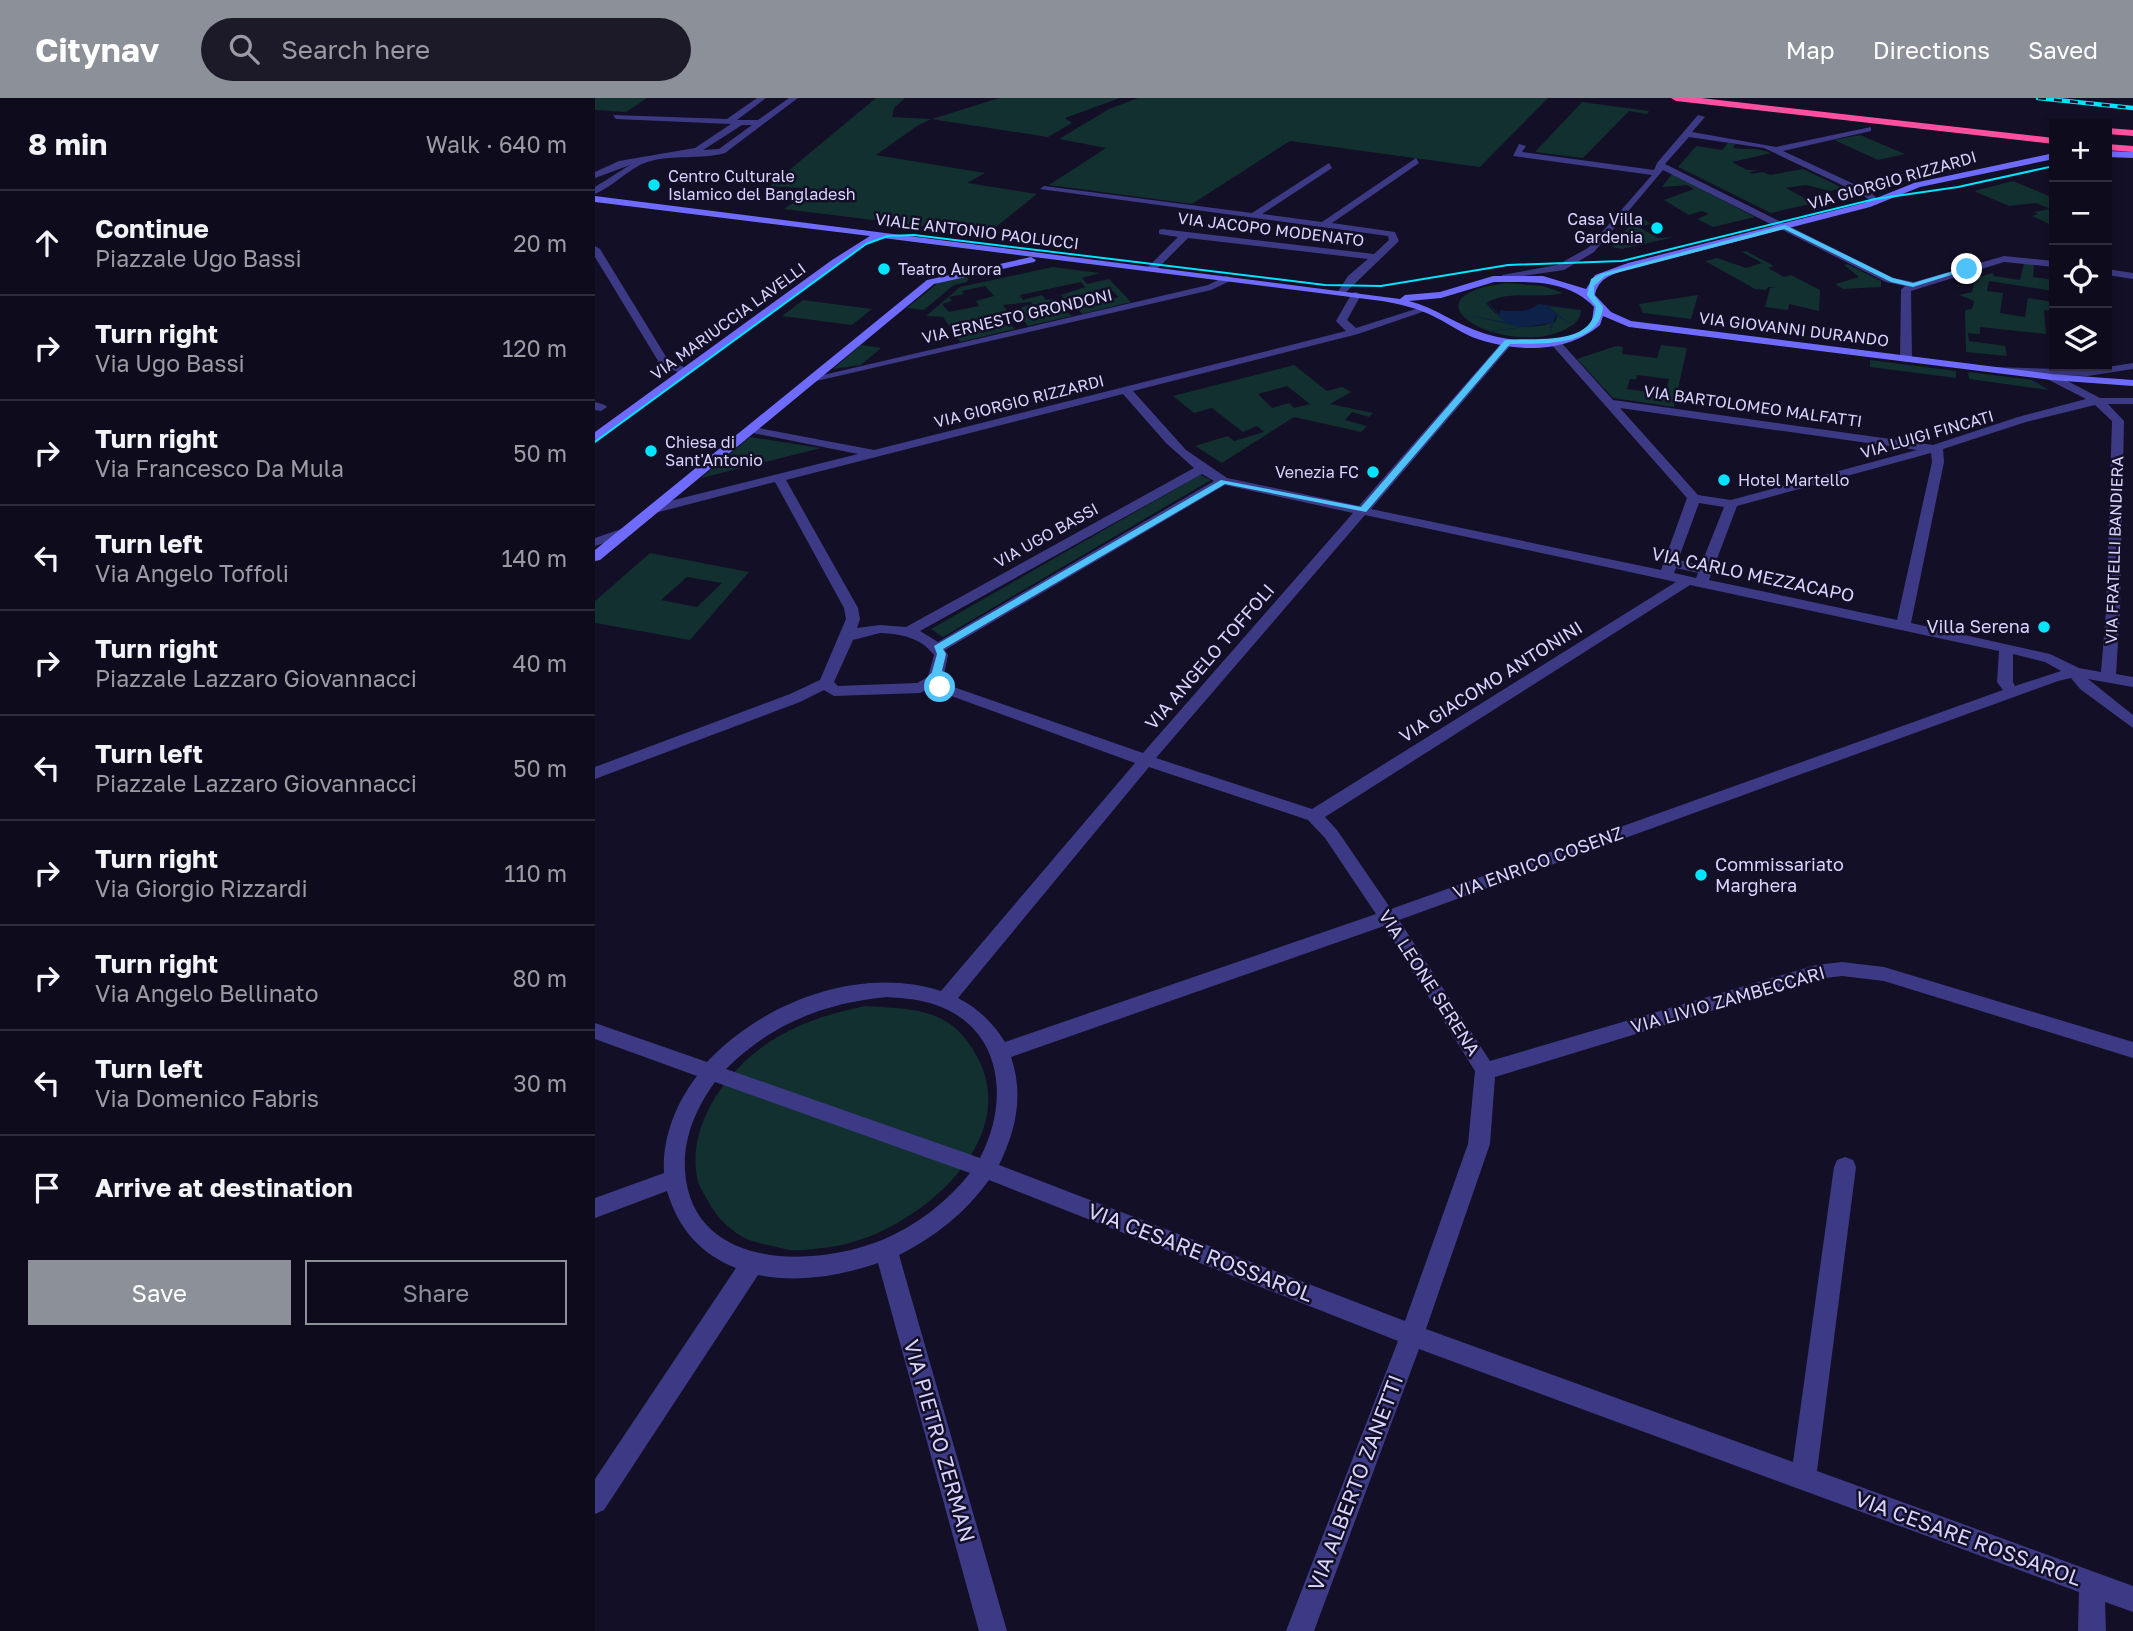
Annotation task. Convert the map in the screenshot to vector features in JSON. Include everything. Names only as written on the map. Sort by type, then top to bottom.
[{"type":"highway","points":[[1676,98],[2049,140]]},
{"type":"highway","points":[[1716,98],[2049,132]]},
{"type":"highway","points":[[1746,98],[1906,113]]},
{"type":"highway","points":[[2112,132],[2133,134]]},
{"type":"highway","points":[[2112,138],[2133,140]]},
{"type":"highway","points":[[2112,147],[2133,149]]},
{"type":"street","points":[[595,175],[619,164],[685,153],[708,146],[762,98]]},
{"type":"street","points":[[685,153],[722,151],[795,98]]},
{"type":"street","points":[[616,117],[761,123]]},
{"type":"street","points":[[1375,297],[1430,297],[1480,281],[1564,266],[1591,250],[1701,117]]},
{"type":"street","points":[[1775,150],[1868,130]]},
{"type":"street","points":[[1687,134],[1766,146],[1869,195],[1876,202]]},
{"type":"street","points":[[1522,146],[1516,154],[1659,169],[1891,280],[1913,285]]},
{"type":"street","points":[[2112,155],[2133,157]]},
{"type":"street","name":"VIA GIORGIO RIZZARDI","points":[[1590,295],[1593,281],[1607,273],[1876,202],[1917,186],[2049,157]]},
{"type":"street","points":[[595,191],[643,160]]},
{"type":"street","points":[[1325,224],[1416,162]]},
{"type":"street","points":[[1255,215],[1329,166]]},
{"type":"street","points":[[1044,189],[1392,234],[1394,242],[1352,278],[1342,293]]},
{"type":"street","name":"VIALE ANTONIO PAOLUCCI","points":[[595,199],[1375,297]]},
{"type":"street","name":"VIA JACOPO MODENATO","points":[[1162,232],[1376,257]]},
{"type":"street","name":"VIA MARIUCCIA LAVELLI","points":[[595,438],[835,262],[864,242],[883,235]]},
{"type":"street","points":[[1151,270],[1185,235]]},
{"type":"street","points":[[962,255],[971,247]]},
{"type":"street","points":[[595,249],[664,362],[686,372]]},
{"type":"street","points":[[595,557],[925,287],[938,279],[1048,257]]},
{"type":"street","points":[[1906,359],[1906,290],[1913,285],[2004,259],[2049,264]]},
{"type":"street","points":[[938,279],[941,272],[952,263]]},
{"type":"street","points":[[2112,273],[2133,276]]},
{"type":"street","points":[[1375,297],[1426,309],[1478,335],[1508,342],[1554,341],[1588,330],[1596,323],[1599,307],[1590,295],[1552,281],[1506,277]]},
{"type":"street","name":"VIA ERNESTO GRONDONI","points":[[812,379],[1211,287],[1226,279]]},
{"type":"street","points":[[1394,320],[1426,309],[1459,289]]},
{"type":"street","points":[[1453,322],[1443,308],[1459,289]]},
{"type":"street","points":[[1354,332],[1341,321],[1356,295]]},
{"type":"street","points":[[1375,297],[1405,307],[1407,313],[1394,320]]},
{"type":"street","name":"VIA GIOVANNI DURANDO","points":[[1599,307],[1616,320],[1629,324],[2050,377],[2133,383]]},
{"type":"street","points":[[1394,320],[1432,319],[1453,322]]},
{"type":"street","name":"VIA GIORGIO RIZZARDI","points":[[655,509],[1394,320]]},
{"type":"street","points":[[1554,341],[1607,404],[1694,498],[1731,504],[1698,578],[1668,569],[1694,498]]},
{"type":"street","name":"VIA ANGELO TOFFOLI","points":[[945,1000],[1146,760],[1508,342]]},
{"type":"street","name":"VIA GIOVANNI DURANDO","points":[[1989,369],[2088,373],[2133,366]]},
{"type":"street","name":"VIA FRATELLI BANDIERA","points":[[2050,377],[2097,400],[2109,409],[2118,421],[2113,611],[2108,677]]},
{"type":"street","name":"VIA CARLO MEZZACAPO","points":[[1126,390],[1182,454],[1200,470],[1223,481],[1668,569],[2050,659],[2075,672],[2133,682]]},
{"type":"street","name":"VIA LUIGI FINCATI","points":[[1731,504],[1937,449],[2097,400],[2133,401]]},
{"type":"street","name":"VIA BARTOLOMEO MALFATTI","points":[[1607,404],[1627,404],[1937,449]]},
{"type":"street","points":[[752,429],[874,454]]},
{"type":"street","points":[[1903,626],[1938,463],[1937,449]]},
{"type":"street","name":"VIA UGO BASSI","points":[[909,631],[1200,470]]},
{"type":"street","points":[[595,773],[795,698],[826,683],[853,619],[851,608],[779,478]]},
{"type":"street","points":[[937,648],[1223,481]]},
{"type":"street","points":[[595,542],[627,531]]},
{"type":"street","name":"VIA GIACOMO ANTONINI","points":[[1314,816],[1698,578]]},
{"type":"street","points":[[847,637],[862,631],[909,631],[937,648],[941,654],[935,679],[940,687],[1314,816]]},
{"type":"street","points":[[2006,649],[2005,682],[2012,692]]},
{"type":"street","points":[[2075,672],[2085,686],[2133,723]]},
{"type":"street","name":"VIA ENRICO COSENZ","points":[[1001,1052],[1388,917],[2012,692],[2075,672]]},
{"type":"street","points":[[826,683],[834,691],[920,688],[935,679]]},
{"type":"street","name":"VIA LEONE SERENA","points":[[1314,816],[1331,834],[1388,917],[1470,1043],[1485,1071],[1479,1144],[1412,1335]]},
{"type":"street","name":"VIA LIVIO ZAMBECCARI","points":[[1485,1071],[1806,975],[1842,969],[1884,974],[2133,1050]]},
{"type":"street","points":[[887,989],[918,992],[945,1000],[978,1022],[987,1030],[1001,1052],[1008,1073],[1006,1121],[985,1169],[964,1195],[936,1220],[886,1250],[840,1265],[817,1268],[794,1270],[752,1264],[712,1245],[685,1216],[673,1179],[675,1143],[687,1108],[711,1072],[733,1049],[761,1028],[792,1011],[823,999],[856,992],[887,989]]},
{"type":"street","name":"VIA CESARE ROSSAROL","points":[[595,1031],[985,1169],[1412,1335],[2133,1600]]},
{"type":"street","points":[[1803,1478],[1845,1167]]},
{"type":"street","points":[[595,1208],[673,1179]]},
{"type":"street","name":"VIA PIETRO ZERMAN","points":[[886,1250],[993,1631]]},
{"type":"street","points":[[595,1501],[752,1264]]},
{"type":"street","name":"VIA ALBERTO ZANETTI","points":[[1300,1631],[1412,1335]]},
{"type":"street","points":[[2092,1585],[2092,1631]]},
{"type":"green space","points":[[595,98],[647,98],[626,112],[595,110]]},
{"type":"green space","points":[[876,98],[905,98],[894,108],[892,117],[932,119],[999,98],[1120,98],[1065,118],[1072,123],[1048,137],[931,119],[876,155],[985,173],[967,183],[1037,194],[987,234],[784,209],[813,189],[770,186]]},
{"type":"green space","points":[[1138,98],[1548,98],[1480,167],[1290,141],[1192,204],[1049,185],[1106,148],[1059,139],[1109,109]]},
{"type":"green space","points":[[1582,102],[1649,111],[1647,114],[1629,111],[1583,158],[1535,152]]},
{"type":"green space","points":[[1860,135],[1905,154],[1878,160],[1834,140]]},
{"type":"green space","points":[[1728,143],[1735,144],[1733,148],[1757,149],[1771,153],[1732,162],[1747,170],[1758,170],[1750,172],[1752,174],[1762,172],[1770,175],[1803,169],[1843,188],[1830,191],[1806,185],[1786,188],[1814,203],[1771,213],[1678,167],[1696,146],[1722,150]]},
{"type":"green space","points":[[1672,174],[1755,217],[1713,227],[1697,219],[1709,214],[1702,211],[1689,215],[1664,200],[1694,189],[1687,185],[1662,187]]},
{"type":"green space","points":[[2013,181],[2049,196],[2049,209],[2036,203],[2009,206],[1974,191]]},
{"type":"green space","points":[[2049,209],[2049,224],[2032,216],[2038,214],[2034,212]]},
{"type":"green space","points":[[1639,214],[1650,224],[1639,227],[1658,238],[1674,237],[1622,249],[1612,247]]},
{"type":"green space","points":[[1746,251],[1774,266],[1768,268],[1784,277],[1791,275],[1820,290],[1819,311],[1789,304],[1788,310],[1765,307],[1770,288],[1778,288],[1768,287],[1766,290],[1755,289],[1705,261],[1717,258],[1746,268],[1762,263],[1742,252]]},
{"type":"green space","points":[[2024,263],[2034,265],[2033,277],[2049,279],[2049,290],[1989,281],[1987,291],[2003,293],[2000,313],[2025,317],[2028,298],[2049,301],[2049,310],[2044,310],[2046,334],[1980,327],[1980,334],[1968,333],[1969,341],[2005,346],[2007,356],[1966,352],[1965,310],[1972,309],[1974,301],[1959,295],[1972,292],[1975,278],[1993,273],[1994,276],[2020,280]]},
{"type":"green space","points":[[1847,264],[1881,281],[1881,287],[1843,289],[1835,284],[1859,277],[1844,265]]},
{"type":"green space","points":[[1053,267],[1100,273],[1082,278],[1087,284],[1109,279],[1131,302],[1082,314],[1078,309],[1119,297],[1108,287],[1065,300],[1061,295],[1085,287],[1081,282],[1020,295],[1023,300],[1042,295],[1046,300],[1052,299],[1072,316],[1028,326],[1017,313],[1022,307],[1032,304],[1031,302],[1003,305],[1008,312],[968,324],[971,328],[983,325],[987,329],[1010,324],[1015,329],[960,342],[943,317],[926,316],[960,287]],"holes":[[[985,286],[994,296],[976,301],[979,306],[949,312],[942,304],[952,301],[949,297],[964,294],[962,291]]]},
{"type":"green space","points":[[969,275],[967,282],[954,285],[924,310],[907,308],[939,282]]},
{"type":"green space","points":[[1506,283],[1543,286],[1563,293],[1505,297],[1486,303],[1509,322],[1535,326],[1555,322],[1558,314],[1547,306],[1581,310],[1580,317],[1564,330],[1540,337],[1514,337],[1471,323],[1460,312],[1460,301],[1474,290]]},
{"type":"green space","points":[[1698,295],[1691,319],[1643,313],[1639,304]]},
{"type":"green space","points":[[803,300],[872,309],[852,325],[782,316]]},
{"type":"green space","points":[[861,345],[881,348],[861,365],[833,369]]},
{"type":"green space","points":[[1661,345],[1687,348],[1674,407],[1613,398],[1577,359],[1616,346],[1623,347],[1622,354],[1657,358]],"holes":[[[1637,375],[1669,379],[1665,394],[1627,389],[1630,379],[1636,379]]]},
{"type":"green space","points":[[1870,360],[1956,371],[1956,378],[1870,367]]},
{"type":"green space","points":[[1294,365],[1327,391],[1342,387],[1351,392],[1330,404],[1373,413],[1369,417],[1352,412],[1345,420],[1367,426],[1361,432],[1294,417],[1222,463],[1195,446],[1228,436],[1234,441],[1264,432],[1257,426],[1243,432],[1212,408],[1194,413],[1173,396]],"holes":[[[1287,386],[1310,404],[1294,408],[1289,403],[1272,408],[1258,394]]]},
{"type":"green space","points":[[1968,372],[2032,380],[2049,390],[1969,379]]},
{"type":"green space","points":[[750,437],[821,448],[701,478]]},
{"type":"green space","points":[[1200,475],[1211,480],[943,637],[931,629]]},
{"type":"green space","points":[[650,553],[749,572],[690,640],[595,623],[595,601]],"holes":[[[687,577],[722,583],[697,607],[661,600]]]},
{"type":"green space","points":[[865,1006],[928,1013],[959,1031],[982,1067],[988,1100],[983,1131],[967,1161],[944,1188],[916,1211],[884,1230],[852,1242],[794,1250],[758,1243],[743,1237],[715,1213],[698,1182],[695,1161],[698,1140],[714,1099],[742,1064],[776,1038],[819,1018]]},
{"type":"water","points":[[1476,291],[1499,314],[1501,310],[1526,310],[1538,304],[1578,309],[1547,306],[1572,325],[1556,315],[1550,334],[1551,323],[1491,332],[1488,331],[1521,327],[1462,314],[1505,322]]},
{"type":"tram line","points":[[595,442],[866,244],[888,236],[914,235],[1325,285],[1381,286],[1508,265],[1622,261],[1875,199],[1958,187],[2049,167]]},
{"type":"railway","points":[[2038,98],[2133,108]]},
{"type":"place","name":"Centro Culturale Islamico del Bangladesh","points":[[654,185]]},
{"type":"place","name":"Casa Villa Gardenia","points":[[1657,228]]},
{"type":"place","name":"Teatro Aurora","points":[[884,269]]},
{"type":"place","name":"Chiesa di Sant'Antonio","points":[[651,451]]},
{"type":"place","name":"Venezia FC","points":[[1373,472]]},
{"type":"place","name":"Hotel Martello","points":[[1724,480]]},
{"type":"place","name":"Villa Serena","points":[[2044,627]]},
{"type":"place","name":"Commissariato Marghera","points":[[1701,875]]},
{"type":"route","points":[[940,687],[935,679],[941,654],[937,648],[1223,481],[1363,510],[1508,342],[1565,340],[1593,327],[1598,318],[1599,307],[1590,295],[1590,286],[1602,275],[1785,227],[1891,280],[1913,285],[1967,269]]}]
